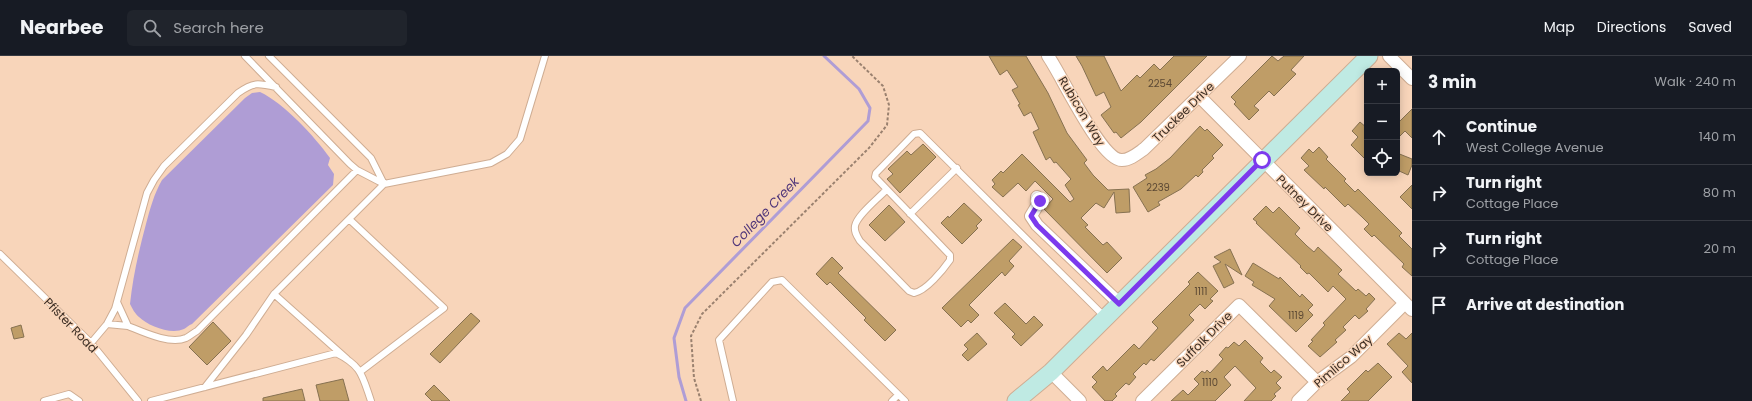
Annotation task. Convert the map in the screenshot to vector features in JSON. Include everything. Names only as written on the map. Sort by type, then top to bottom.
[{"type":"main road","points":[[1016,401],[1051,372],[1262,160],[1369,56]]},
{"type":"street","name":"Rubicon Way","points":[[1048,56],[1094,136],[1111,156],[1121,160]]},
{"type":"street","name":"Truckee Drive","points":[[1121,160],[1132,157],[1144,149],[1240,56]]},
{"type":"street","points":[[1389,56],[1412,79]]},
{"type":"street","name":"Putney Drive","points":[[1200,96],[1409,307]]},
{"type":"street","points":[[1037,197],[1040,201],[1031,216],[1037,225],[1119,304]]},
{"type":"street","name":"Suffolk Drive","points":[[1142,401],[1239,305],[1317,382]]},
{"type":"street","name":"Pimlico Way","points":[[1298,401],[1317,382],[1351,357],[1409,307]]},
{"type":"street","points":[[1051,372],[1080,401]]},
{"type":"lane","points":[[246,56],[357,170],[384,184]]},
{"type":"lane","points":[[269,56],[371,158],[384,184]]},
{"type":"lane","points":[[204,387],[246,335],[274,294],[384,184],[491,163],[507,154],[520,139],[545,56]]},
{"type":"lane","points":[[91,344],[107,324],[117,302],[147,193],[164,166],[238,93],[249,85],[260,83],[276,86]]},
{"type":"lane","points":[[886,190],[859,218],[855,224],[856,235],[860,241],[909,291],[914,293],[920,292],[950,260],[950,255],[875,177],[876,173],[917,132],[924,135],[1105,318]]},
{"type":"lane","points":[[910,214],[957,168]]},
{"type":"lane","points":[[107,324],[128,326],[167,340],[185,339],[197,331],[357,170]]},
{"type":"lane","points":[[349,219],[444,308],[361,371]]},
{"type":"lane","name":"Pfister Road","points":[[0,254],[91,344],[138,401]]},
{"type":"lane","points":[[733,401],[719,340],[772,282],[782,280],[905,401]]},
{"type":"lane","points":[[274,294],[361,371],[371,401]]},
{"type":"lane","points":[[117,302],[128,326]]},
{"type":"lane","points":[[151,401],[336,353],[347,359]]},
{"type":"lane","points":[[44,401],[69,394],[79,401]]},
{"type":"lane","points":[[892,401],[898,394]]},
{"type":"path","points":[[701,401],[694,378],[691,336],[702,314],[869,148],[887,125],[889,105],[883,86],[852,56]]},
{"type":"shaded area","points":[[260,92],[289,112],[324,150],[330,158],[328,165],[334,174],[333,185],[192,324],[179,331],[173,331],[160,329],[148,324],[138,316],[130,304],[139,253],[149,213],[152,202],[162,180],[245,98],[252,93]]},
{"type":"building","points":[[989,56],[1026,56],[1048,93],[1067,133],[1087,160],[1084,163],[1093,175],[1108,190],[1129,189],[1130,212],[1116,213],[1114,192],[1104,208],[1096,203],[1081,218],[1088,225],[1085,227],[1103,245],[1107,242],[1122,258],[1107,273],[1044,209],[1053,199],[1035,181],[1026,191],[1018,183],[1003,197],[992,187],[995,184],[992,180],[1001,171],[1003,173],[1022,154],[1070,202],[1074,199],[1065,185],[1071,179],[1056,162],[1054,163],[1050,157],[1046,160],[1033,132],[1039,129],[1031,112],[1024,116],[1018,105],[1020,104],[1012,90],[1018,87],[1007,70],[1000,75]]},
{"type":"building","points":[[1076,56],[1104,56],[1121,91],[1137,75],[1140,78],[1154,64],[1160,70],[1174,56],[1207,56],[1141,122],[1121,138],[1116,132],[1114,133],[1101,115],[1111,107],[1104,92],[1096,96]]},
{"type":"building","points":[[1272,56],[1278,61],[1284,56],[1304,56],[1291,70],[1296,74],[1274,96],[1269,91],[1254,106],[1259,110],[1249,120],[1234,104],[1236,102],[1231,97]]},
{"type":"building","points":[[1412,109],[1412,138],[1405,131],[1400,136],[1400,121]]},
{"type":"building","points":[[1360,122],[1364,125],[1364,158],[1351,145],[1358,137],[1352,131]]},
{"type":"building","points":[[1200,126],[1205,131],[1207,129],[1223,145],[1212,156],[1214,158],[1202,170],[1203,172],[1198,177],[1196,175],[1181,189],[1158,202],[1160,205],[1148,212],[1133,187],[1147,178],[1145,175],[1156,169],[1170,158]]},
{"type":"building","points":[[923,144],[936,157],[900,193],[887,179],[893,174],[888,169],[907,151],[911,155]]},
{"type":"building","points":[[1319,147],[1328,157],[1326,159],[1346,179],[1344,181],[1355,192],[1358,189],[1402,233],[1399,236],[1412,249],[1412,276],[1402,267],[1404,264],[1374,235],[1372,237],[1364,229],[1369,224],[1362,217],[1348,204],[1345,207],[1325,187],[1324,189],[1304,170],[1309,166],[1301,158],[1309,149],[1313,153]]},
{"type":"building","points":[[1400,154],[1412,159],[1412,165],[1408,175],[1400,171]]},
{"type":"building","points":[[1412,185],[1412,209],[1400,197]]},
{"type":"building","points":[[964,203],[982,220],[976,226],[978,228],[962,244],[941,223],[948,216],[949,218]]},
{"type":"building","points":[[889,205],[905,222],[885,241],[869,225]]},
{"type":"building","points":[[1266,206],[1273,213],[1279,207],[1300,228],[1295,234],[1307,246],[1314,252],[1318,247],[1342,270],[1338,274],[1356,291],[1358,289],[1366,296],[1369,293],[1375,299],[1366,309],[1368,311],[1359,319],[1355,315],[1343,327],[1346,330],[1335,340],[1337,342],[1320,357],[1308,346],[1313,341],[1311,340],[1325,325],[1323,323],[1346,299],[1333,286],[1328,292],[1309,273],[1307,274],[1300,267],[1301,266],[1256,223],[1257,222],[1253,219]]},
{"type":"building","points":[[1013,239],[1022,247],[1009,261],[1014,266],[1005,276],[1002,272],[969,305],[979,315],[971,323],[968,320],[961,327],[942,308]]},
{"type":"building","points":[[1230,249],[1242,275],[1225,264],[1234,283],[1224,288],[1213,266],[1221,262],[1214,257]]},
{"type":"building","points":[[832,257],[843,268],[838,273],[896,330],[885,341],[864,320],[866,318],[830,282],[827,285],[816,274]]},
{"type":"building","points":[[1253,263],[1279,279],[1280,277],[1300,297],[1302,294],[1313,305],[1308,310],[1313,315],[1296,332],[1269,306],[1275,299],[1252,285],[1254,282],[1245,276]]},
{"type":"building","points":[[1198,272],[1218,291],[1210,299],[1213,301],[1205,309],[1200,304],[1189,315],[1194,320],[1154,361],[1151,359],[1146,365],[1144,363],[1133,374],[1136,377],[1129,385],[1126,383],[1115,394],[1117,396],[1112,401],[1105,401],[1092,387],[1097,382],[1092,377],[1103,366],[1107,371],[1134,344],[1139,349],[1158,328],[1152,322],[1190,284],[1188,282]]},
{"type":"building","points":[[1005,303],[1026,324],[1034,316],[1043,325],[1021,346],[1012,337],[1015,334],[994,313]]},
{"type":"building","points":[[471,313],[480,321],[440,363],[430,354]]},
{"type":"building","points":[[213,322],[231,341],[207,365],[189,347]]},
{"type":"building","points":[[21,325],[24,337],[14,339],[11,328]]},
{"type":"building","points":[[977,333],[987,344],[968,361],[962,355],[968,349],[964,345]]},
{"type":"building","points":[[1399,333],[1406,339],[1412,333],[1412,383],[1402,372],[1408,366],[1387,344]]},
{"type":"building","points":[[1245,340],[1263,358],[1260,362],[1271,373],[1274,370],[1282,377],[1276,383],[1281,388],[1274,394],[1276,396],[1271,401],[1244,401],[1256,388],[1235,366],[1224,377],[1231,385],[1215,401],[1171,401],[1183,390],[1188,395],[1199,384],[1194,379],[1202,371],[1205,373],[1207,370],[1210,373],[1223,359],[1219,355],[1226,347],[1228,348],[1234,342],[1239,346]]},
{"type":"building","points":[[1378,363],[1392,377],[1368,401],[1341,401],[1350,392],[1347,389],[1366,370],[1368,372]]},
{"type":"building","points":[[343,379],[349,401],[320,401],[316,385]]},
{"type":"building","points":[[434,385],[450,401],[432,401],[425,394]]},
{"type":"building","points":[[302,389],[305,401],[263,401],[263,398]]},
{"type":"waterway","name":"College Creek","points":[[686,401],[679,377],[674,338],[685,308],[868,121],[870,108],[859,89],[824,56]]},
{"type":"route","points":[[1040,201],[1031,216],[1037,225],[1119,304],[1262,160]]}]
